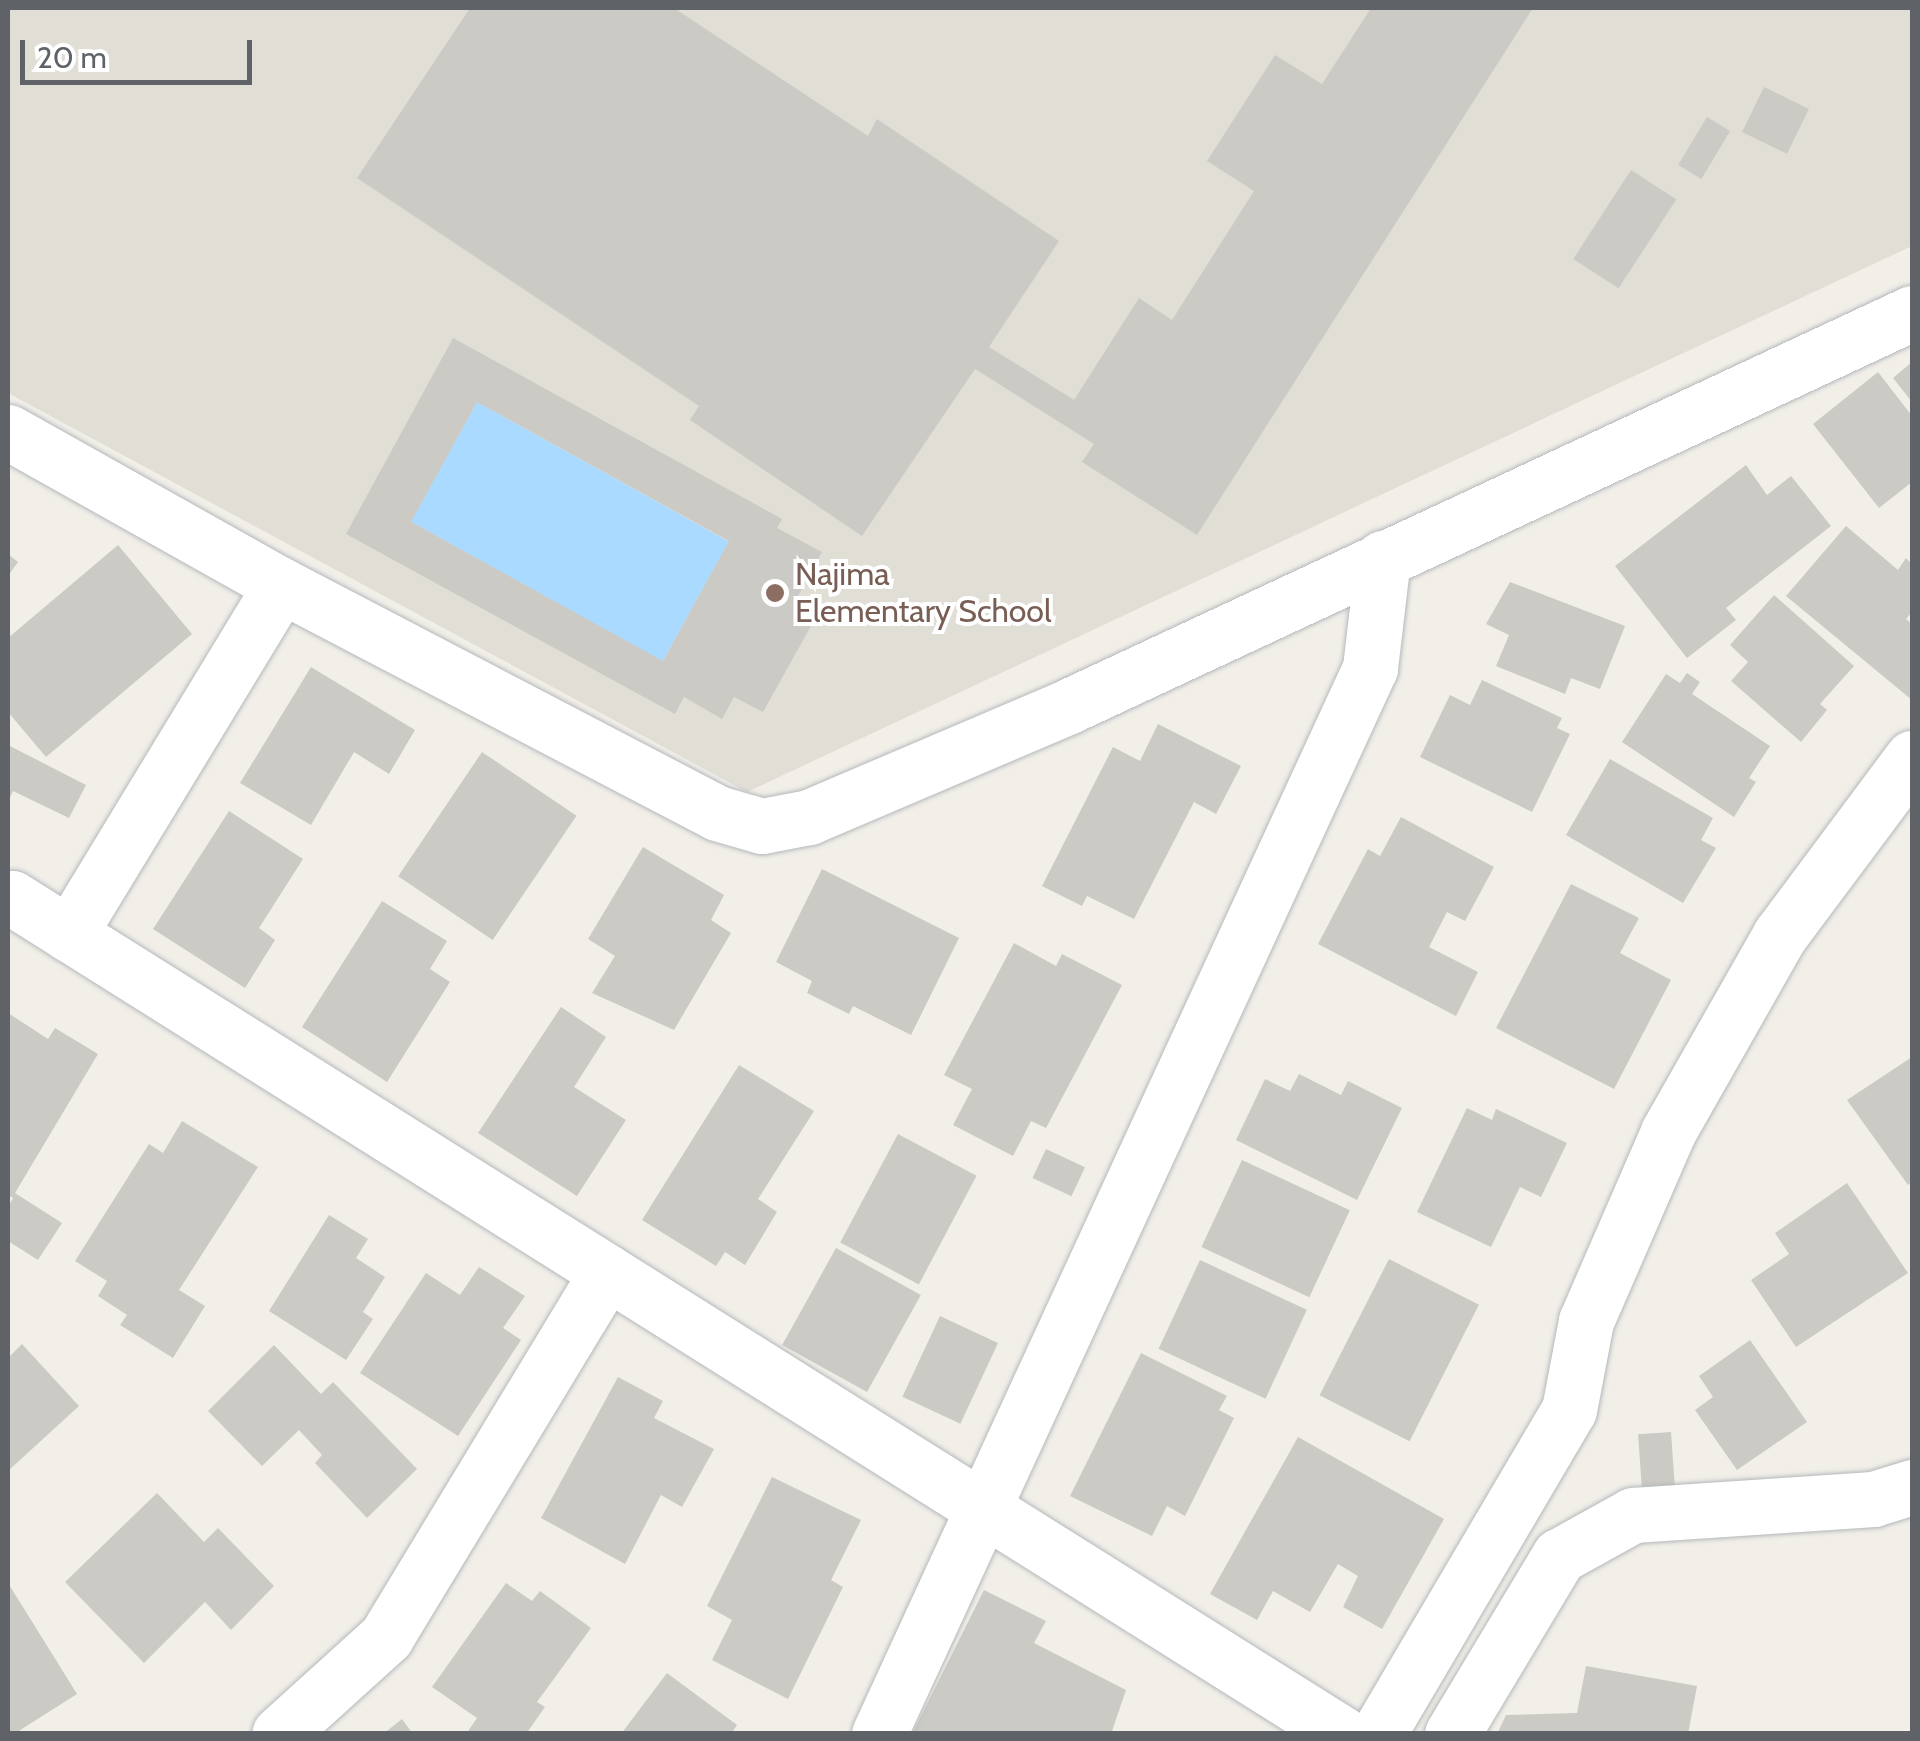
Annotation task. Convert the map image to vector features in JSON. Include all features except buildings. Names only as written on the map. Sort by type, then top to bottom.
[{"type":"street","points":[[8,432],[281,585],[718,813],[762,826],[809,818],[1069,706],[1912,313]]},
{"type":"street","points":[[879,1734],[1370,668],[1382,558]]},
{"type":"street","points":[[68,934],[281,585]]},
{"type":"street","points":[[1378,1734],[1569,1410],[1586,1322],[1668,1132],[1780,935],[1912,758]]},
{"type":"street","points":[[8,901],[12,898],[1342,1734]]},
{"type":"street","points":[[279,1734],[386,1637],[607,1272]]},
{"type":"street","points":[[1452,1734],[1559,1556],[1633,1515],[1873,1499],[1912,1487]]},
{"type":"shaded area","name":"Najima Elementary School","points":[[8,8],[1912,8],[1912,246],[747,792],[8,393]]},
{"type":"water","points":[[477,402],[729,542],[662,661],[411,522]]},
{"type":"place","name":"Najima Elementary School","points":[[775,593]]}]
